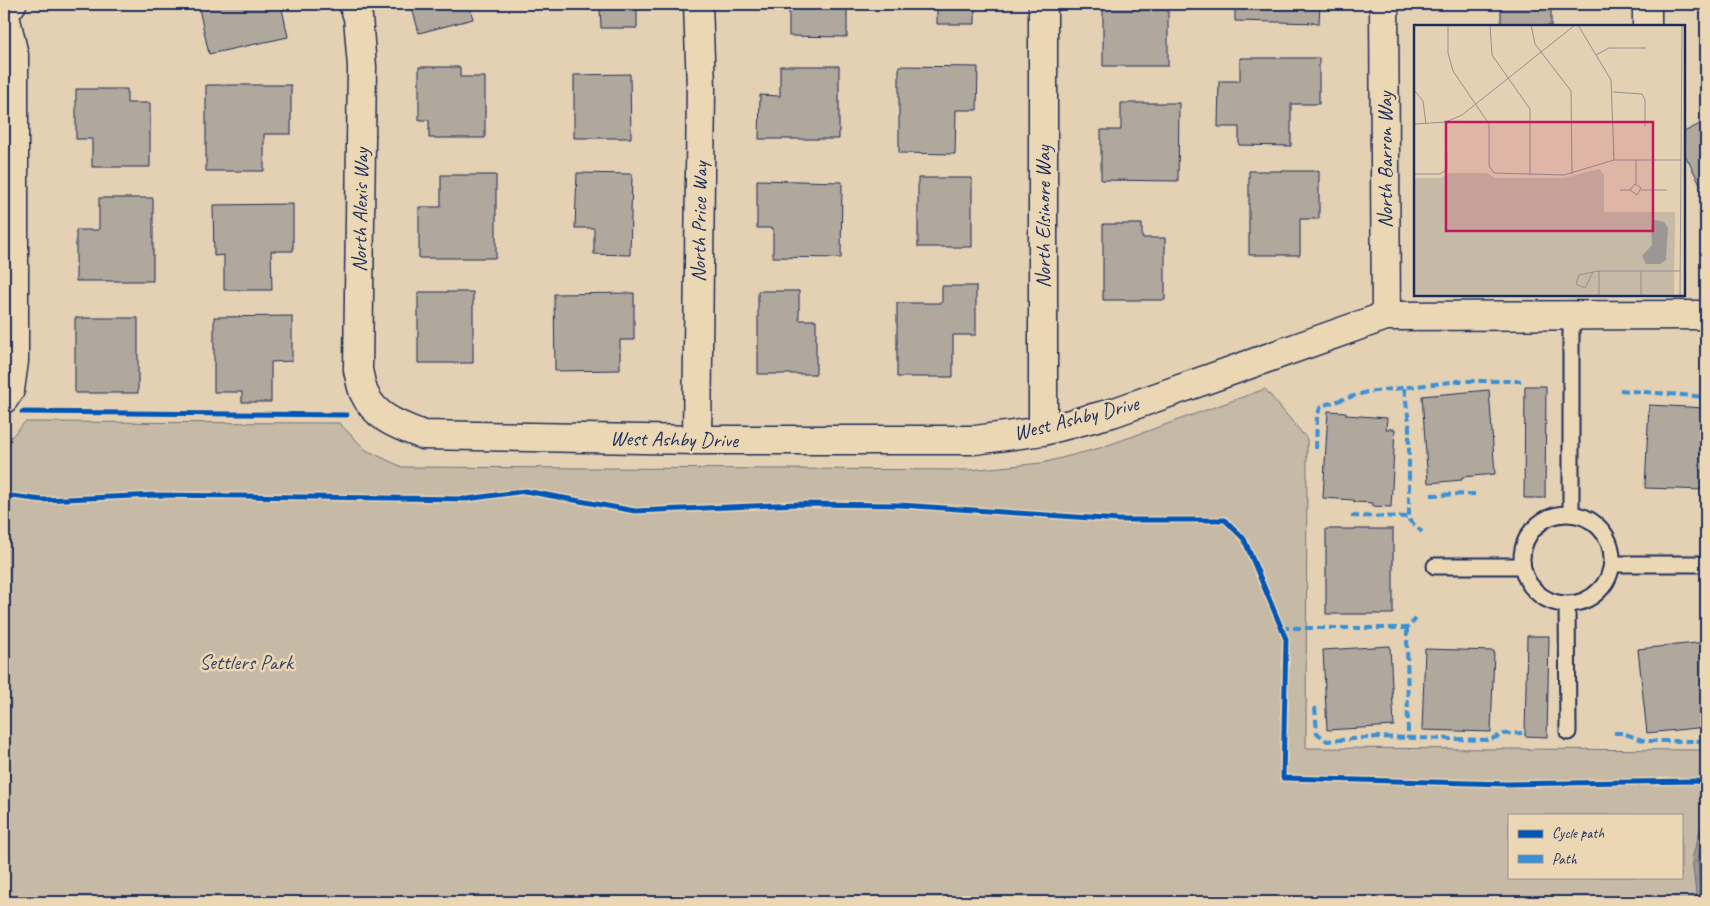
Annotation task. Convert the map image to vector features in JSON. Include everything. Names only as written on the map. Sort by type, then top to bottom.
[{"type":"street","points":[[4,6],[12,4]]},
{"type":"street","name":"North Alexis Way","points":[[353,4],[358,17],[362,67],[358,370],[364,393],[377,412]]},
{"type":"street","name":"North Price Way","points":[[697,440],[701,86],[698,4]]},
{"type":"street","name":"North Elsinore Way","points":[[1043,4],[1043,430]]},
{"type":"street","name":"North Barron Way","points":[[1384,4],[1386,316]]},
{"type":"street","points":[[1647,4],[1647,25]]},
{"type":"street","points":[[4,11],[14,55],[14,361],[10,390],[4,399]]},
{"type":"street","name":"West Ashby Drive","points":[[377,412],[399,426],[423,435],[697,440],[975,440],[1043,430],[1112,413],[1386,316],[1706,314]]},
{"type":"lane","points":[[1571,314],[1571,514]]},
{"type":"lane","points":[[1571,514],[1585,518],[1597,525],[1606,536],[1612,550],[1612,564],[1608,578],[1601,590],[1589,599],[1575,604],[1567,604],[1547,600],[1535,592],[1526,580],[1522,566],[1522,553],[1526,540],[1533,528],[1551,517],[1571,514]]},
{"type":"lane","points":[[1612,564],[1706,564]]},
{"type":"lane","points":[[1435,566],[1522,566]]},
{"type":"lane","points":[[1567,604],[1568,732]]},
{"type":"path","points":[[4,495],[43,500],[156,495],[467,499],[525,491],[635,511],[800,504],[901,505],[1120,520],[1225,520],[1244,539],[1286,639],[1283,778],[1507,784],[1696,780],[1706,783]]},
{"type":"green space","name":"Settlers Park","points":[[1265,389],[1307,439],[1306,748],[1706,750],[1706,902],[4,902],[4,445],[25,422],[339,423],[366,450],[402,467],[970,470],[1042,463],[1100,448]]},
{"type":"water","points":[[1706,822],[1706,902],[1697,902],[1692,859],[1702,824]]},
{"type":"building","points":[[198,4],[281,4],[288,37],[209,54]]},
{"type":"building","points":[[411,4],[469,4],[473,19],[419,33]]},
{"type":"building","points":[[553,4],[637,4],[637,28],[601,28],[600,8],[553,8]]},
{"type":"building","points":[[789,4],[847,4],[847,37],[789,36]]},
{"type":"building","points":[[937,4],[975,4],[975,24],[937,24]]},
{"type":"building","points":[[1103,4],[1140,4],[1140,10],[1168,10],[1168,66],[1103,66]]},
{"type":"building","points":[[1235,4],[1320,4],[1319,23],[1235,21]]},
{"type":"building","points":[[1501,4],[1551,4],[1551,25],[1501,25]]},
{"type":"building","points":[[1240,58],[1319,58],[1319,104],[1291,104],[1291,146],[1239,145],[1239,127],[1218,127],[1219,81],[1240,81]]},
{"type":"building","points":[[780,66],[839,66],[839,139],[759,139],[760,95],[780,96]]},
{"type":"building","points":[[899,66],[978,67],[977,110],[956,110],[955,154],[899,153]]},
{"type":"building","points":[[419,67],[460,67],[460,77],[485,77],[485,138],[429,138],[429,120],[419,120]]},
{"type":"building","points":[[630,74],[631,138],[574,138],[574,75]]},
{"type":"building","points":[[206,85],[291,85],[291,134],[264,134],[264,171],[206,171]]},
{"type":"building","points":[[76,89],[127,89],[127,103],[150,103],[150,167],[92,167],[92,139],[76,139]]},
{"type":"building","points":[[1121,103],[1179,103],[1178,181],[1101,180],[1101,130],[1121,130]]},
{"type":"building","points":[[1706,121],[1706,195],[1685,155],[1685,132]]},
{"type":"building","points":[[1249,171],[1319,171],[1319,219],[1300,219],[1300,255],[1249,255]]},
{"type":"building","points":[[577,173],[632,174],[630,255],[594,254],[594,228],[575,228]]},
{"type":"building","points":[[441,175],[496,175],[496,258],[419,258],[419,207],[441,207]]},
{"type":"building","points":[[918,178],[972,178],[972,247],[918,247]]},
{"type":"building","points":[[757,180],[842,182],[841,258],[773,257],[773,228],[757,228]]},
{"type":"building","points":[[99,198],[153,198],[153,281],[76,281],[76,230],[99,230]]},
{"type":"building","points":[[293,204],[293,251],[271,251],[272,290],[224,290],[224,255],[214,256],[213,205]]},
{"type":"building","points":[[1103,224],[1142,224],[1142,238],[1165,238],[1165,300],[1103,300]]},
{"type":"building","points":[[942,286],[976,286],[976,335],[953,335],[953,377],[897,377],[897,303],[942,303]]},
{"type":"building","points":[[758,291],[799,291],[799,320],[816,320],[816,374],[758,374]]},
{"type":"building","points":[[418,292],[473,292],[473,363],[418,363]]},
{"type":"building","points":[[634,293],[634,340],[620,340],[620,370],[555,371],[554,294]]},
{"type":"building","points":[[292,316],[292,361],[271,362],[271,402],[242,402],[242,392],[214,392],[214,317]]},
{"type":"building","points":[[75,318],[138,318],[138,393],[75,393]]},
{"type":"building","points":[[1525,386],[1546,386],[1545,498],[1524,498]]},
{"type":"building","points":[[1489,390],[1495,474],[1462,477],[1462,480],[1428,483],[1422,396]]},
{"type":"building","points":[[1649,405],[1706,408],[1706,490],[1645,488]]},
{"type":"building","points":[[1328,411],[1346,412],[1346,415],[1387,418],[1386,429],[1395,429],[1391,507],[1373,506],[1373,503],[1354,502],[1354,500],[1323,498]]},
{"type":"building","points":[[1326,529],[1393,529],[1393,614],[1326,614]]},
{"type":"building","points":[[1527,636],[1549,636],[1547,737],[1525,736]]},
{"type":"building","points":[[1706,642],[1706,727],[1647,733],[1638,649]]},
{"type":"building","points":[[1390,646],[1394,726],[1327,730],[1323,650]]},
{"type":"building","points":[[1425,649],[1494,651],[1491,732],[1422,730]]},
{"type":"marked path","points":[[1316,449],[1317,416],[1321,406],[1367,392],[1459,381],[1521,381]]},
{"type":"marked path","points":[[1404,388],[1409,422],[1409,520],[1422,532]]},
{"type":"marked path","points":[[1620,390],[1706,397]]},
{"type":"marked path","points":[[1431,495],[1479,494]]},
{"type":"marked path","points":[[1351,516],[1409,517]]},
{"type":"marked path","points":[[1281,628],[1407,628],[1416,619]]},
{"type":"marked path","points":[[1407,628],[1408,738]]},
{"type":"marked path","points":[[1315,707],[1317,733],[1327,741],[1377,737],[1489,740],[1504,734],[1522,733]]},
{"type":"marked path","points":[[1614,733],[1623,733],[1645,741],[1706,741]]},
{"type":"cycle path","points":[[22,412],[347,415]]},
{"type":"cycle path","points":[[4,495],[43,500],[156,495],[467,499],[525,491],[635,511],[800,504],[901,505],[1120,520],[1225,520],[1244,539],[1286,639],[1283,778],[1507,784],[1696,781],[1706,783]]}]
